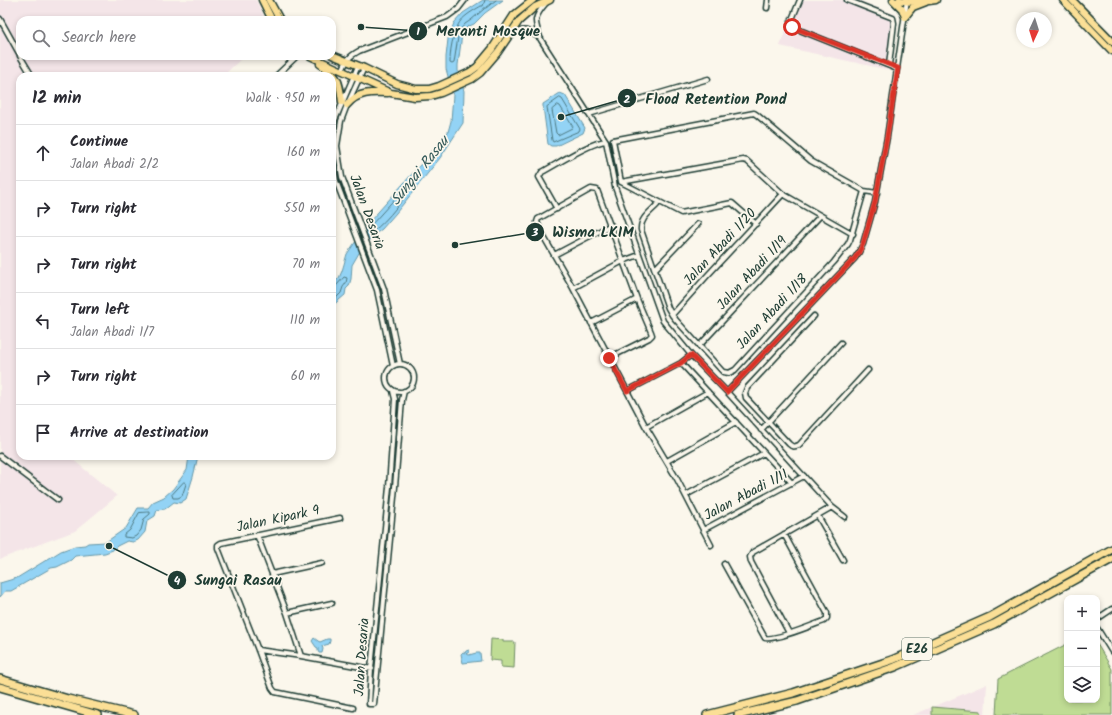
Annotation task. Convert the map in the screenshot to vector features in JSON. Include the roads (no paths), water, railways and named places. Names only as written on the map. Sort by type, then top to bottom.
[{"type":"highway","name":"E26","points":[[707,715],[793,693],[892,660],[990,617],[1112,549]]},
{"type":"highway","name":"E26","points":[[738,715],[797,701],[895,667],[994,624],[1112,559]]},
{"type":"highway","points":[[0,679],[68,699],[133,715]]},
{"type":"highway","points":[[0,687],[98,715]]},
{"type":"main road","points":[[262,0],[270,16]]},
{"type":"main road","points":[[336,57],[397,84],[416,89],[428,89],[439,86],[470,72],[484,60],[514,15],[533,0]]},
{"type":"main road","points":[[893,0],[902,9],[905,17]]},
{"type":"main road","points":[[899,0],[926,2]]},
{"type":"main road","points":[[905,17],[913,7],[936,0]]},
{"type":"main road","points":[[1063,0],[1112,51]]},
{"type":"main road","points":[[1072,0],[1112,41]]},
{"type":"main road","points":[[271,1],[278,16]]},
{"type":"main road","points":[[336,77],[344,103],[365,93],[415,97],[430,96],[441,93],[472,79],[486,68],[519,21],[535,7],[549,1]]},
{"type":"main road","points":[[315,60],[332,72]]},
{"type":"main road","points":[[319,60],[391,94]]},
{"type":"street","points":[[342,71],[349,57],[359,51],[447,17],[466,0]]},
{"type":"street","points":[[766,8],[768,0]]},
{"type":"street","points":[[800,0],[790,24],[792,27],[898,68]]},
{"type":"street","points":[[847,0],[893,18],[894,23],[889,65]]},
{"type":"street","points":[[549,1],[538,12],[536,18],[536,24],[541,40],[606,141],[614,187],[663,321],[691,355],[727,392],[832,507],[845,517]]},
{"type":"street","points":[[727,392],[855,258],[863,244],[877,193],[898,68],[907,1]]},
{"type":"street","points":[[0,19],[16,49]]},
{"type":"street","points":[[505,40],[517,32],[528,31],[541,40]]},
{"type":"street","points":[[22,60],[30,72]]},
{"type":"street","points":[[280,72],[293,60]]},
{"type":"street","name":"Jalan Desaria","points":[[356,77],[361,67]]},
{"type":"street","name":"Jalan Desaria","points":[[336,118],[361,67]]},
{"type":"street","points":[[589,114],[708,79]]},
{"type":"street","name":"Jalan Desaria","points":[[336,181],[377,290],[393,366],[389,369],[386,377],[388,385],[393,390],[395,400],[389,487],[371,669],[369,704],[374,704],[402,400],[404,391],[411,387],[414,379],[412,372],[407,366],[400,364],[384,289],[342,177],[337,146],[344,103]]},
{"type":"street","points":[[621,182],[613,140],[754,113],[811,161],[864,192],[877,193]]},
{"type":"street","points":[[557,209],[539,178],[542,172],[596,143],[606,141]]},
{"type":"street","points":[[621,182],[743,160],[747,161],[784,194],[852,234]]},
{"type":"street","points":[[621,182],[681,213],[732,203],[756,224]]},
{"type":"street","points":[[609,358],[649,338],[652,335],[637,299],[597,190],[591,188],[538,219],[537,222],[573,288],[609,358],[646,427],[686,495],[711,545]]},
{"type":"street","name":"Jalan Abadi 1/18","points":[[657,205],[642,220],[640,230],[668,308],[676,320],[699,346],[723,372],[726,373],[732,372],[834,262],[848,244],[864,192]]},
{"type":"street","name":"Jalan Abadi 1/20","points":[[672,315],[784,194]]},
{"type":"street","name":"Jalan Abadi 1/19","points":[[699,346],[820,216]]},
{"type":"street","points":[[654,269],[698,224]]},
{"type":"street","points":[[554,255],[611,225]]},
{"type":"street","points":[[573,288],[623,261],[639,255]]},
{"type":"street","points":[[591,323],[637,299]]},
{"type":"street","points":[[814,316],[747,388],[745,393],[746,398],[789,444],[795,447],[799,445],[868,370]]},
{"type":"street","points":[[761,430],[841,343]]},
{"type":"street","points":[[627,391],[681,363],[691,355]]},
{"type":"street","points":[[681,363],[792,483]]},
{"type":"street","points":[[393,366],[400,364]]},
{"type":"street","points":[[393,390],[397,392],[404,391]]},
{"type":"street","points":[[646,427],[708,392]]},
{"type":"street","points":[[667,461],[736,422]]},
{"type":"street","points":[[686,495],[764,453]]},
{"type":"street","points":[[0,456],[58,500]]},
{"type":"street","name":"Jalan Abadi 1/11","points":[[703,530],[804,476]]},
{"type":"street","points":[[789,633],[750,557],[753,552],[832,507]]},
{"type":"street","points":[[818,516],[843,560]]},
{"type":"street","name":"Jalan Kipark 9","points":[[258,650],[218,545],[257,535],[340,518]]},
{"type":"street","points":[[724,564],[765,638],[769,639],[826,620],[827,615],[784,534]]},
{"type":"street","points":[[257,535],[287,613],[301,656]]},
{"type":"street","points":[[272,574],[322,563]]},
{"type":"street","points":[[287,613],[332,603]]},
{"type":"street","points":[[1100,617],[1112,609]]},
{"type":"street","points":[[1099,631],[1112,652]]},
{"type":"street","points":[[354,708],[275,692],[272,688],[258,650],[301,656],[377,670]]},
{"type":"water","points":[[483,0],[503,0],[485,13],[474,24],[467,27],[462,34],[458,71],[464,91],[463,123],[440,158],[396,213],[382,229],[374,235],[359,253],[352,265],[351,279],[345,295],[336,303],[336,281],[342,271],[347,254],[370,221],[448,132],[451,121],[453,95],[446,69],[448,39],[454,23],[463,13]]},
{"type":"water","points":[[560,93],[565,95],[585,128],[583,133],[556,146],[551,146],[548,144],[543,104]]},
{"type":"water","points":[[188,460],[197,460],[186,499],[180,503],[174,502],[165,509],[157,510],[155,516],[147,521],[145,532],[138,540],[133,542],[127,541],[105,553],[75,556],[71,560],[57,567],[51,568],[11,591],[5,591],[0,597],[0,583],[17,578],[61,551],[88,543],[106,542],[126,528],[138,508],[148,508],[153,502],[164,497],[173,489],[187,470]]},
{"type":"water","points":[[314,638],[320,642],[330,639],[329,644],[322,646],[322,653],[319,653],[318,648],[312,641]]},
{"type":"water","points":[[469,650],[469,653],[466,654],[469,655],[480,653],[481,661],[463,663],[461,654]]},
{"type":"place","name":"Meranti Mosque","points":[[361,27]]},
{"type":"place","name":"Flood Retention Pond","points":[[561,117]]},
{"type":"place","name":"Wisma LKIM","points":[[455,245]]},
{"type":"place","name":"Sungai Rasau","points":[[109,546]]}]
